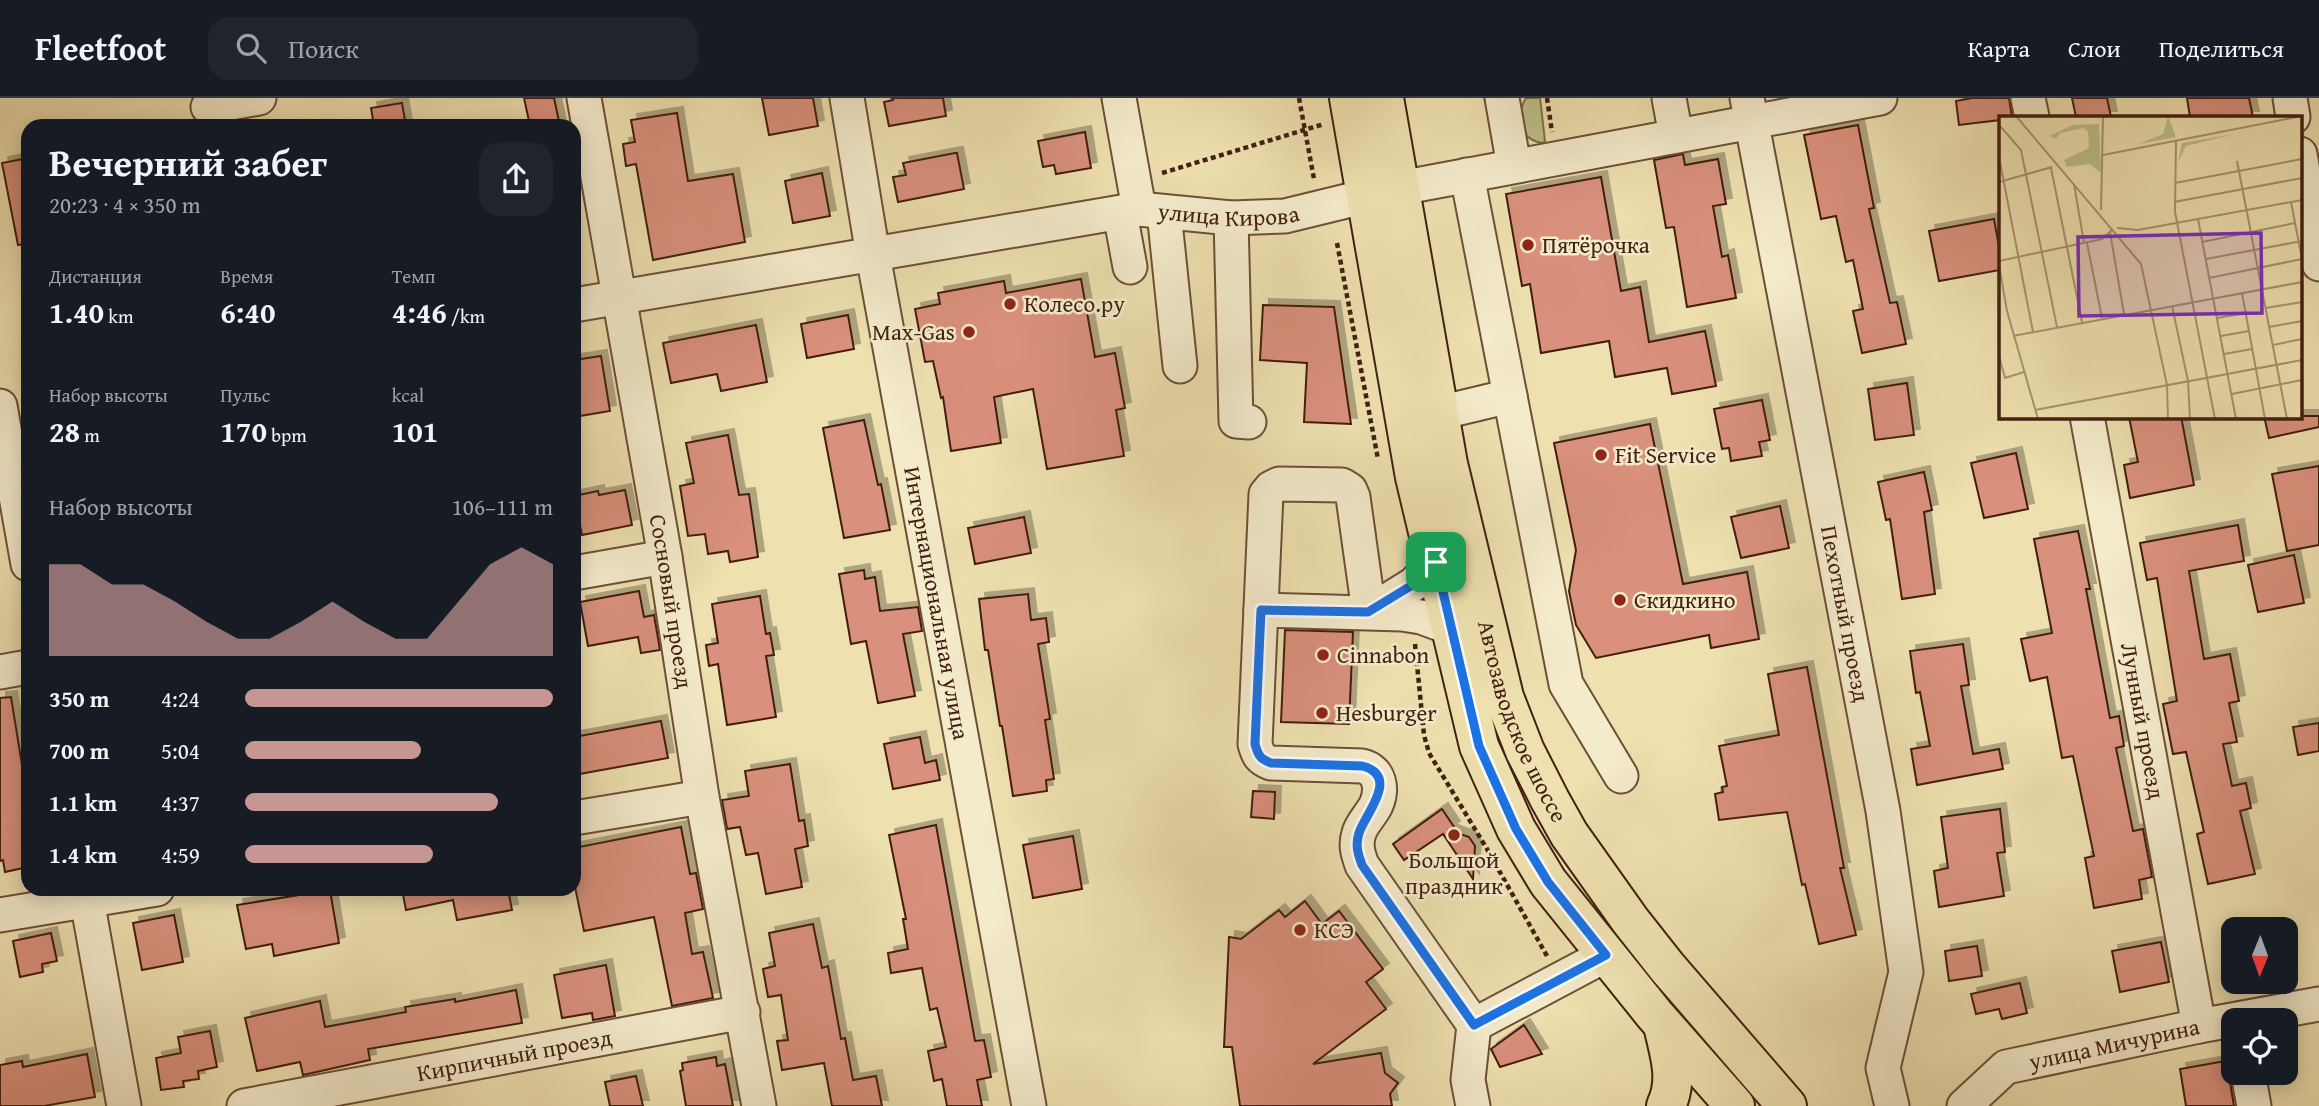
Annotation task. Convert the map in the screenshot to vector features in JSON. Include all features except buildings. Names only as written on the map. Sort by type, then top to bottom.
[{"type":"main road","name":"Автозаводское шоссе","points":[[1384,98],[1383,192],[1415,477],[1479,746],[1516,829],[1548,882],[1662,1023],[1735,1106]]},
{"type":"main road","name":"Автозаводское шоссе","points":[[1337,111],[1383,192],[1439,413],[1451,477],[1504,697],[1525,751],[1569,834],[1630,919],[1667,967],[1787,1106]]},
{"type":"main road","points":[[1662,1023],[1673,1072],[1666,1106]]},
{"type":"street","points":[[209,110],[259,98]]},
{"type":"street","name":"Сосновый проезд","points":[[583,98],[665,557],[702,797],[759,1106]]},
{"type":"street","name":"Интернациональная улица","points":[[847,98],[873,255],[1029,1106]]},
{"type":"street","points":[[1119,98],[1140,204],[1180,366]]},
{"type":"street","points":[[1502,98],[1514,166]]},
{"type":"street","points":[[1669,98],[1676,136]]},
{"type":"street","name":"улица Кирова","points":[[581,304],[873,255],[1140,204],[1231,218],[1284,216],[1383,192],[1676,136],[1749,110],[1880,98]]},
{"type":"street","points":[[2028,98],[2032,116]]},
{"type":"street","points":[[2290,98],[2293,116]]},
{"type":"street","name":"Пехотный проезд","points":[[1749,110],[1883,811],[1905,959],[1906,972],[1883,1068],[1892,1106]]},
{"type":"street","points":[[2302,165],[2319,264]]},
{"type":"street","points":[[1467,175],[1566,684],[1621,776]]},
{"type":"street","points":[[1130,267],[1140,204]]},
{"type":"street","points":[[1231,218],[1236,421],[1250,422]]},
{"type":"street","points":[[1439,413],[1510,396]]},
{"type":"street","points":[[21,400],[0,405],[21,524]]},
{"type":"street","name":"Лунный проезд","points":[[2087,418],[2199,1026]]},
{"type":"street","points":[[1368,612],[1350,490],[1342,485],[1279,485],[1271,488],[1266,494],[1255,744],[1257,754],[1271,763],[1362,766],[1376,773],[1379,781],[1377,803],[1358,835],[1357,849],[1362,865],[1474,1025],[1468,1080],[1473,1106]]},
{"type":"street","points":[[581,572],[665,557]]},
{"type":"street","points":[[1368,612],[1414,584],[1436,562]]},
{"type":"street","points":[[1261,610],[1412,615],[1451,628]]},
{"type":"street","points":[[0,672],[21,668]]},
{"type":"street","points":[[581,817],[702,797]]},
{"type":"street","points":[[0,915],[82,896]]},
{"type":"street","points":[[86,896],[124,1106]]},
{"type":"street","points":[[1474,1025],[1606,955]]},
{"type":"street","name":"улица Мичурина","points":[[2298,1008],[2319,1004]]},
{"type":"street","name":"Кирпичный проезд","points":[[244,1106],[743,1012]]},
{"type":"street","name":"улица Мичурина","points":[[1964,1106],[2006,1067],[2221,1022]]},
{"type":"street","points":[[2250,1085],[2254,1106]]},
{"type":"path","points":[[1299,98],[1316,190]]},
{"type":"path","points":[[1140,204],[1337,111]]},
{"type":"green space","points":[[1526,98],[1540,98],[1545,141],[1543,143],[1529,137],[1521,126],[1521,112]]},
{"type":"place","name":"Пятёрочка","points":[[1528,245]]},
{"type":"place","name":"Колесо.ру","points":[[1010,304]]},
{"type":"place","name":"Max-Gas","points":[[969,332]]},
{"type":"place","name":"Fit Service","points":[[1601,455]]},
{"type":"place","name":"Скидкино","points":[[1620,600]]},
{"type":"place","name":"Cinnabon","points":[[1323,655]]},
{"type":"place","name":"Hesburger","points":[[1322,713]]},
{"type":"place","name":"Большой праздник","points":[[1454,835]]},
{"type":"place","name":"КСЭ","points":[[1300,930]]},
{"type":"route","points":[[1436,562],[1479,746],[1516,829],[1548,882],[1606,955],[1474,1025],[1362,865],[1357,849],[1358,835],[1377,803],[1379,781],[1376,773],[1362,766],[1271,763],[1257,754],[1255,744],[1261,610],[1368,612],[1414,584],[1436,562]]}]
